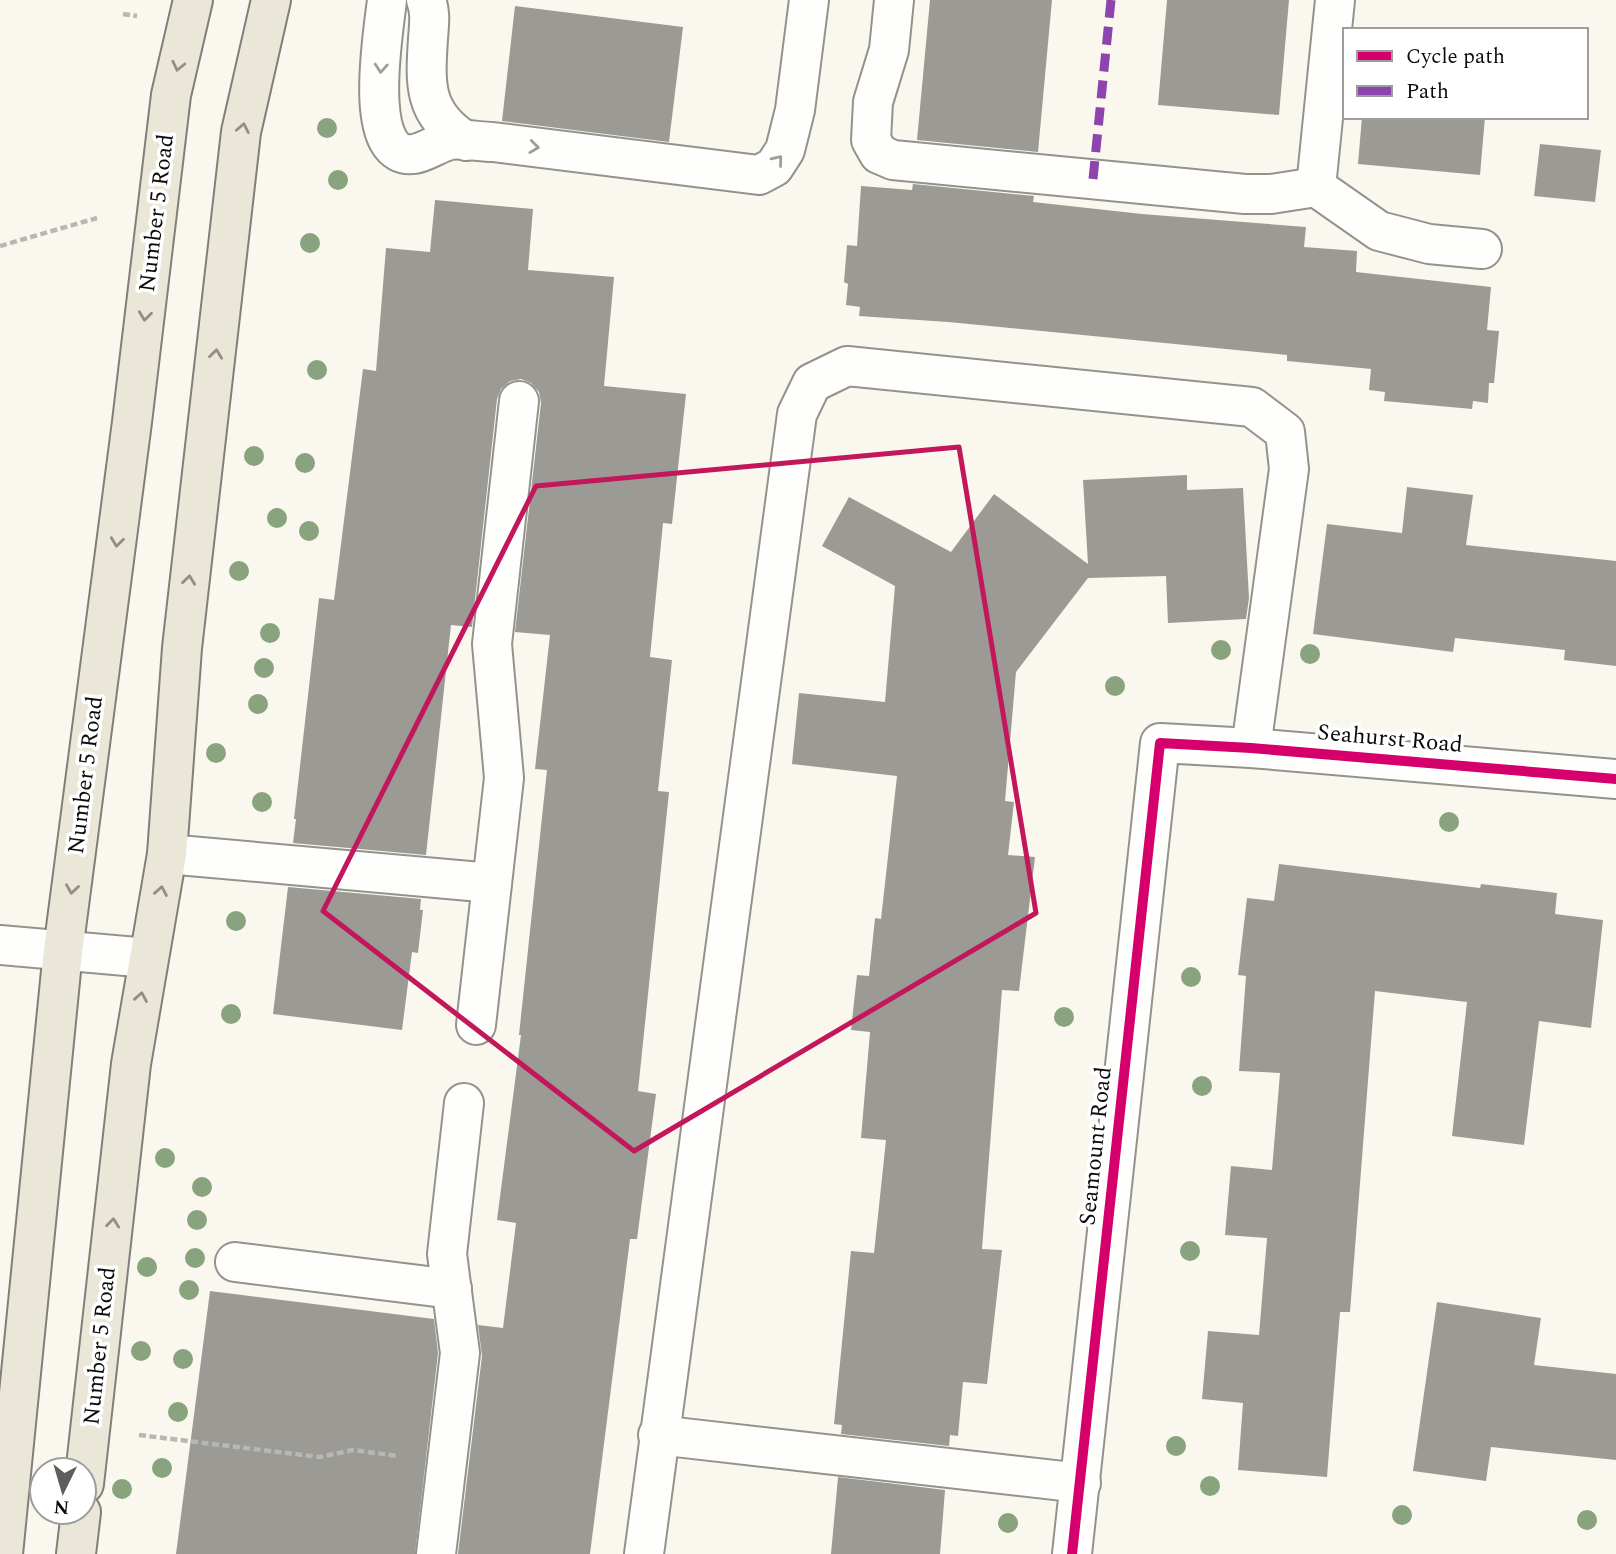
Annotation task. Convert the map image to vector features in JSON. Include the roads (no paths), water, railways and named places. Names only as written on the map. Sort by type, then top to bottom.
[{"type":"main road","name":"Number 5 Road","points":[[3,1554],[63,951],[132,422],[171,95],[193,0]]},
{"type":"main road","name":"Number 5 Road","points":[[87,1456],[131,1064],[167,854],[182,648],[241,132],[271,0]]},
{"type":"main road","points":[[76,1554],[79,1526]]},
{"type":"street","points":[[387,0],[380,74],[380,121],[387,142],[399,150],[413,154],[450,140],[493,142],[759,175],[774,167],[785,150],[794,110],[809,0]]},
{"type":"street","points":[[426,0],[430,11],[426,81],[432,108],[449,131],[466,141]]},
{"type":"street","points":[[894,0],[889,50],[873,102],[870,140],[879,154],[893,160],[1245,194],[1271,194],[1316,187],[1379,231],[1429,244],[1482,249]]},
{"type":"street","points":[[1316,187],[1335,0]]},
{"type":"street","points":[[644,1554],[797,414],[812,383],[847,366],[1185,400],[1252,407],[1285,432],[1289,469],[1251,748]]},
{"type":"street","points":[[476,1025],[504,778],[492,644],[519,401]]},
{"type":"street","name":"Seahurst Road","points":[[1160,743],[1251,748],[1616,779]]},
{"type":"street","name":"Seamount Road","points":[[1072,1554],[1160,743]]},
{"type":"street","points":[[167,854],[492,883]]},
{"type":"street","points":[[0,945],[148,958]]},
{"type":"street","points":[[436,1554],[460,1353],[447,1254],[464,1103]]},
{"type":"street","points":[[235,1262],[452,1289]]},
{"type":"street","points":[[659,1435],[1081,1483]]},
{"type":"street","points":[[1072,1554],[1078,1554]]}]
